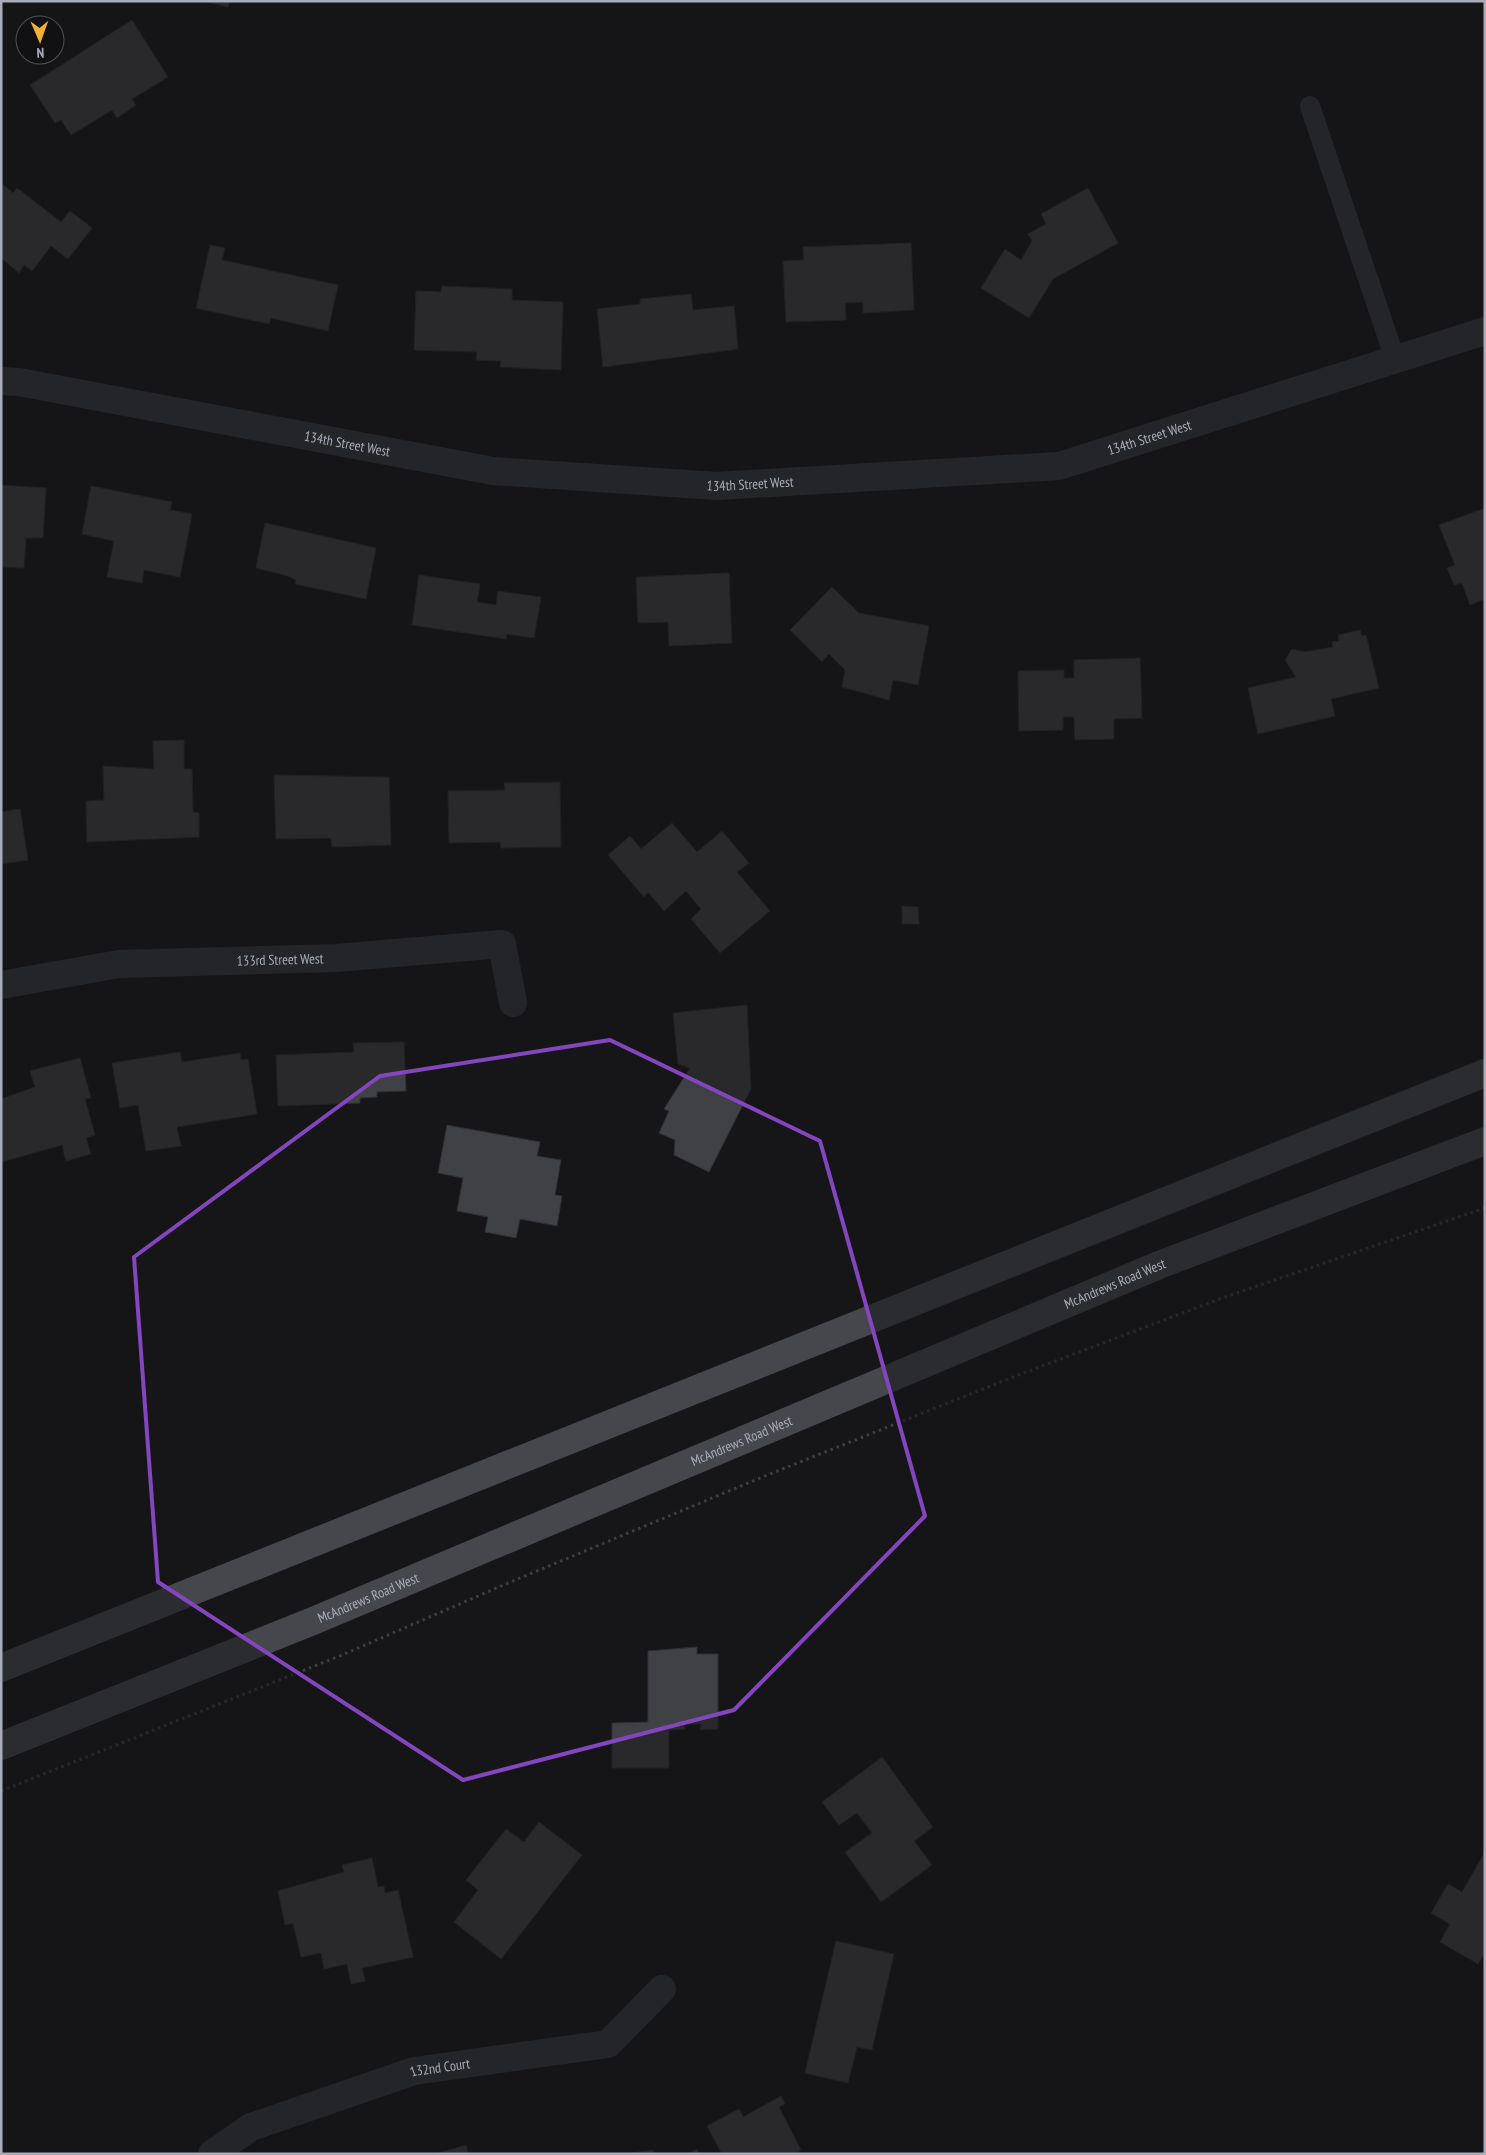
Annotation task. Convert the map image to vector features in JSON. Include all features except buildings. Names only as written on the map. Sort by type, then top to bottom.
[{"type":"main road","points":[[1,1668],[1485,1073]]},
{"type":"main road","name":"McAndrews Road West","points":[[1,1746],[313,1621],[1159,1265],[1485,1141]]},
{"type":"street","name":"134th Street West","points":[[1,381],[19,382],[494,471],[717,486],[1059,466],[1485,331]]},
{"type":"street","name":"133rd Street West","points":[[1,986],[119,964],[336,958],[502,944],[513,1003]]},
{"type":"street","name":"132nd Court","points":[[212,2154],[251,2127],[414,2071],[608,2044],[662,1989]]},
{"type":"lane","points":[[1310,106],[1395,359]]},
{"type":"path","points":[[1,1791],[342,1655],[482,1594],[760,1478],[995,1384],[1225,1297],[1485,1208]]},
{"type":"highlighted area","points":[[610,1040],[820,1141],[925,1516],[734,1710],[463,1780],[158,1582],[134,1257],[380,1076]]}]
